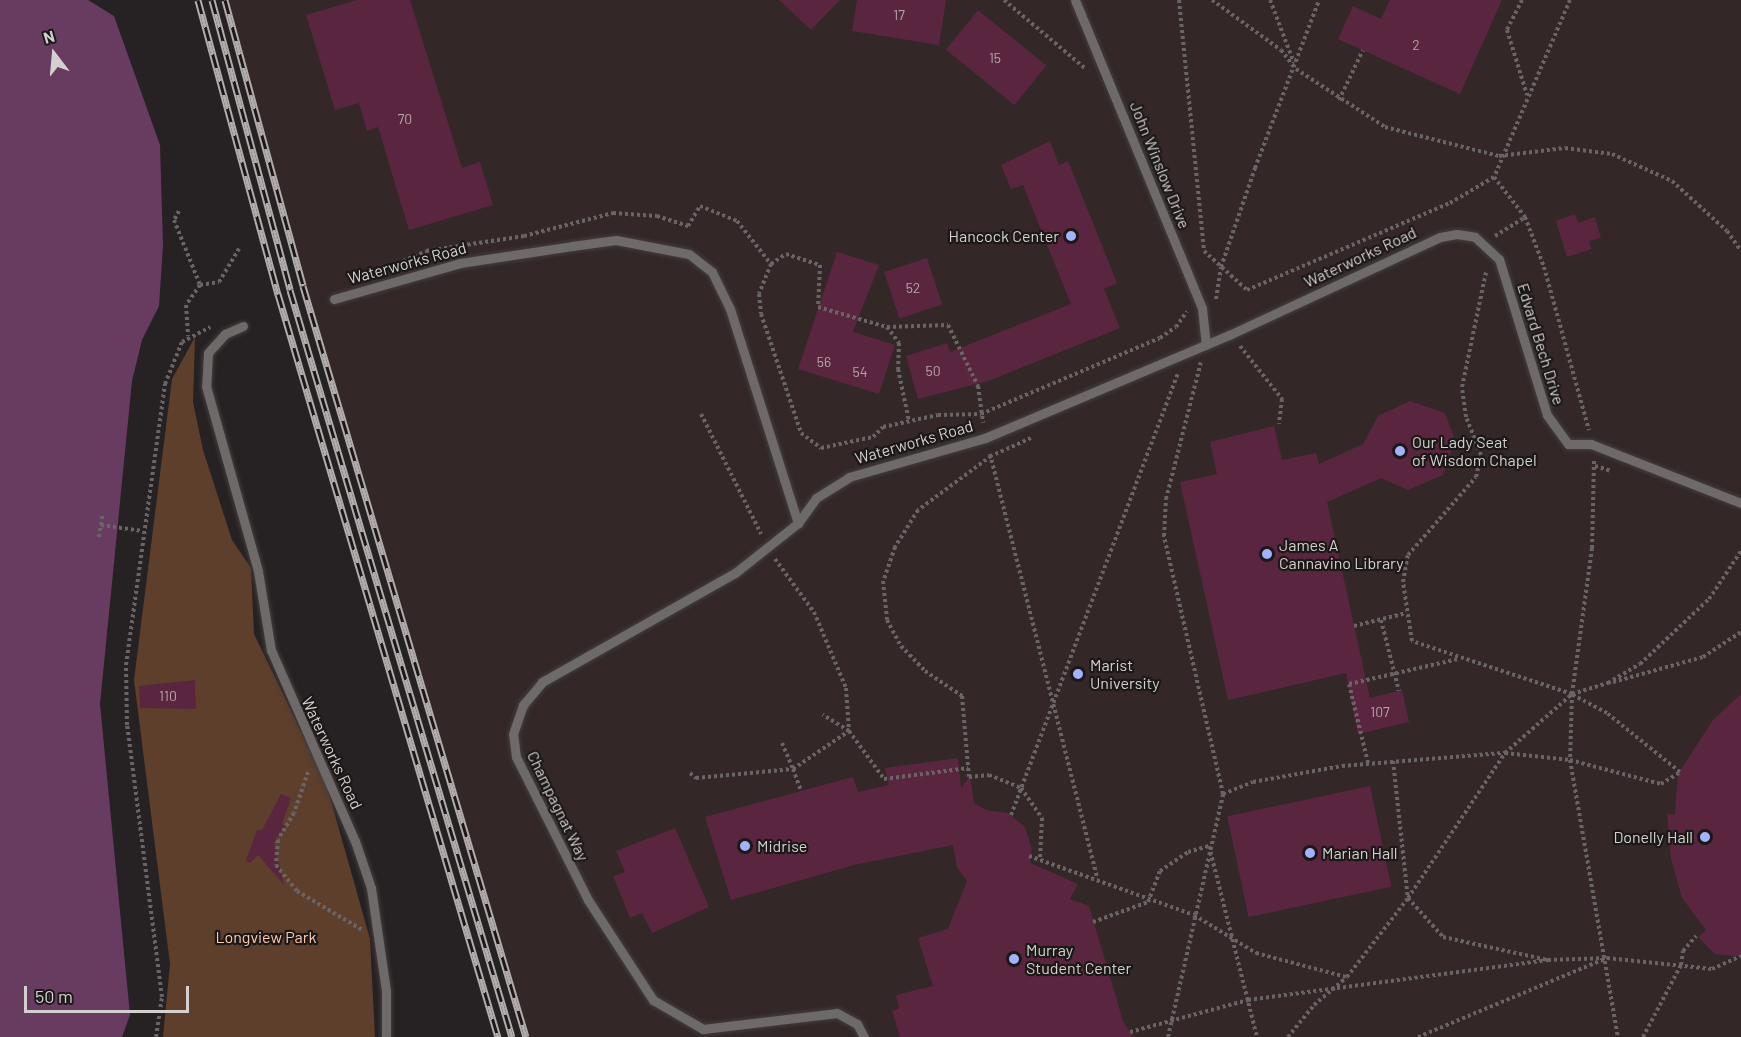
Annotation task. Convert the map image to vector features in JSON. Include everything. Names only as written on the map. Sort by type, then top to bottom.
[{"type":"lane","name":"John Winslow Drive","points":[[1075,0],[1202,308],[1206,345]]},
{"type":"lane","name":"Waterworks Road","points":[[798,523],[816,498],[849,477],[985,438],[1229,335],[1424,244],[1456,234],[1485,243]]},
{"type":"lane","name":"Waterworks Road","points":[[334,299],[460,263],[616,240],[690,254],[712,272],[730,309],[798,523]]},
{"type":"lane","name":"Edvard Bech Drive","points":[[1485,243],[1499,259],[1547,416],[1568,444],[1591,444],[1741,503]]},
{"type":"lane","name":"Waterworks Road","points":[[243,326],[212,347],[204,377],[258,571],[271,650],[355,841],[381,939],[386,1037]]},
{"type":"lane","name":"Champagnat Way","points":[[798,523],[769,549],[543,682],[523,705],[513,734],[516,757],[588,900],[653,1000],[703,1029],[837,1013],[857,1024],[864,1037]]},
{"type":"path","points":[[1004,0],[1086,68],[1090,78]]},
{"type":"path","points":[[1179,0],[1204,251],[1247,290],[1450,203],[1494,177],[1499,156],[1570,0]]},
{"type":"path","points":[[1212,0],[1281,50],[1296,69],[1339,100],[1403,134],[1499,156],[1565,148],[1612,154],[1672,181],[1727,231],[1741,251]]},
{"type":"path","points":[[1270,0],[1296,69]]},
{"type":"path","points":[[1215,305],[1221,267],[1296,69],[1319,0]]},
{"type":"path","points":[[1522,0],[1507,30],[1527,95]]},
{"type":"path","points":[[1339,100],[1363,51]]},
{"type":"path","points":[[1494,177],[1525,216],[1587,415],[1591,444],[1592,548],[1572,694],[1570,760],[1618,1037]]},
{"type":"path","points":[[395,265],[426,251],[524,236],[613,213],[657,216],[688,226],[700,206],[737,221],[771,264]]},
{"type":"path","points":[[179,211],[174,220],[200,285]]},
{"type":"path","points":[[1223,794],[1253,782],[1368,764],[1505,753],[1570,760],[1661,784],[1680,772],[1607,712],[1572,694],[1458,659],[1412,641],[1403,582],[1408,555],[1476,477],[1481,454],[1466,417],[1462,387],[1487,267],[1485,243],[1525,216]]},
{"type":"path","points":[[156,1037],[162,997],[124,694],[143,531],[165,384],[188,336],[186,305],[200,285],[219,282],[239,249]]},
{"type":"path","points":[[1097,878],[985,438],[981,414],[978,386],[948,325],[887,327],[818,307],[820,264],[786,254],[771,264],[759,294],[761,314],[801,433],[821,448],[873,436],[883,427],[909,421],[981,414],[1160,338],[1176,327],[1190,307]]},
{"type":"path","points":[[188,336],[219,325]]},
{"type":"path","points":[[887,327],[899,343],[909,421]]},
{"type":"path","points":[[1229,335],[1282,399],[1279,424]]},
{"type":"path","points":[[1168,1037],[1209,846],[1223,794],[1164,536],[1166,499],[1206,345]]},
{"type":"path","points":[[1011,815],[1053,709],[1177,374],[1184,366]]},
{"type":"path","points":[[1167,378],[1177,374]]},
{"type":"path","points":[[701,414],[769,549],[814,612],[846,688],[849,731]]},
{"type":"path","points":[[1040,859],[1042,818],[1022,789],[989,776],[969,777],[962,696],[925,671],[901,646],[887,620],[884,581],[895,547],[918,510],[991,456],[1042,433]]},
{"type":"path","points":[[99,537],[103,513]]},
{"type":"path","points":[[101,525],[143,531]]},
{"type":"path","points":[[1288,1037],[1314,1005],[1347,977],[1408,898],[1505,753],[1572,694],[1608,683],[1640,664],[1709,599],[1741,550]]},
{"type":"path","points":[[1354,626],[1406,613]]},
{"type":"path","points":[[1381,620],[1399,691]]},
{"type":"path","points":[[1572,694],[1702,657],[1741,632]]},
{"type":"path","points":[[1368,764],[1349,684],[1458,659]]},
{"type":"path","points":[[823,715],[849,731],[884,779],[968,768]]},
{"type":"path","points":[[690,773],[696,778],[793,769],[849,731]]},
{"type":"path","points":[[782,743],[801,791]]},
{"type":"path","points":[[315,750],[294,813],[278,840],[276,865],[297,891],[342,921],[381,939]]},
{"type":"path","points":[[1393,761],[1408,898],[1443,937],[1548,960]]},
{"type":"path","points":[[1093,922],[1148,902],[1160,871],[1188,852],[1209,846]]},
{"type":"path","points":[[1209,846],[1257,1037]]},
{"type":"path","points":[[1029,856],[1097,878],[1148,902],[1194,915],[1256,953],[1347,977]]},
{"type":"path","points":[[1643,1037],[1681,965],[1683,951],[1696,936]]},
{"type":"path","points":[[1130,1032],[1248,1000],[1548,960],[1606,958],[1712,969],[1741,956]]},
{"type":"path","points":[[1418,1037],[1606,958]]},
{"type":"shaded area","points":[[0,0],[88,0],[114,16],[160,145],[163,245],[159,306],[142,340],[132,381],[100,704],[130,1015],[122,1037],[0,1037]]},
{"type":"shaded area","name":"Marist University","points":[[224,0],[1741,0],[1741,1037],[522,1037],[260,146]]},
{"type":"green space","name":"Longview Park","points":[[195,337],[193,402],[203,450],[232,540],[251,568],[254,634],[326,783],[370,939],[375,1037],[163,1037],[170,964],[134,680],[172,379]]},
{"type":"building","points":[[357,0],[410,0],[462,168],[480,162],[493,205],[409,230],[378,127],[367,131],[359,103],[335,110],[306,15]]},
{"type":"building","points":[[779,0],[840,0],[811,30]]},
{"type":"building","points":[[857,0],[946,0],[939,45],[852,31]]},
{"type":"building","points":[[1390,0],[1502,0],[1460,94],[1338,39],[1353,6],[1381,19]]},
{"type":"building","points":[[978,10],[1046,65],[1014,105],[946,50]]},
{"type":"building","name":"Hancock Center","points":[[1050,141],[1059,165],[1068,161],[1117,283],[1104,289],[1120,328],[988,381],[918,399],[906,356],[947,343],[950,352],[1071,304],[1023,185],[1011,189],[1001,165]]},
{"type":"building","points":[[1575,214],[1578,223],[1595,217],[1601,238],[1589,241],[1591,249],[1567,257],[1556,221]]},
{"type":"building","points":[[837,252],[879,265],[853,332],[895,345],[879,394],[798,369]]},
{"type":"building","points":[[927,258],[942,305],[899,319],[884,272]]},
{"type":"building","name":"James A Cannavino Library","points":[[1410,401],[1445,413],[1455,440],[1443,475],[1408,490],[1381,478],[1327,502],[1370,698],[1402,690],[1409,722],[1358,734],[1346,673],[1228,700],[1180,482],[1217,474],[1210,442],[1274,426],[1282,460],[1316,453],[1319,464],[1363,444],[1378,416]]},
{"type":"building","points":[[195,680],[196,709],[140,708],[139,686]]},
{"type":"building","name":"Donelly Hall","points":[[1741,694],[1741,957],[1715,954],[1698,937],[1706,930],[1682,898],[1671,859],[1667,814],[1675,814],[1678,774],[1713,720]]},
{"type":"building","points":[[958,758],[961,788],[970,776],[974,803],[986,810],[1008,813],[1025,827],[1032,849],[1030,863],[1078,884],[1070,899],[1089,906],[1123,1021],[1133,1037],[900,1037],[892,1011],[899,1008],[896,995],[933,986],[918,938],[948,929],[967,881],[957,867],[953,845],[854,865],[731,900],[705,817],[853,777],[858,792],[889,785],[885,768]]},
{"type":"building","name":"Marian Hall","points":[[1370,786],[1391,887],[1249,917],[1227,816]]},
{"type":"building","points":[[281,794],[291,798],[282,824],[285,826],[274,843],[284,885],[258,855],[250,863],[246,860],[257,830],[262,830]]},
{"type":"building","points":[[675,828],[709,907],[652,933],[642,913],[630,918],[613,876],[625,872],[616,851]]},
{"type":"railway","points":[[198,0],[278,294],[498,1037]]},
{"type":"railway","points":[[212,0],[290,290],[512,1037]]},
{"type":"railway","points":[[225,0],[303,286],[526,1037]]},
{"type":"place","name":"Hancock Center","points":[[1071,236]]},
{"type":"place","name":"Our Lady Seat of Wisdom Chapel","points":[[1400,451]]},
{"type":"place","name":"James A Cannavino Library","points":[[1267,554]]},
{"type":"place","name":"Marist University","points":[[1078,674]]},
{"type":"place","name":"Donelly Hall","points":[[1705,837]]},
{"type":"place","name":"Midrise","points":[[745,846]]},
{"type":"place","name":"Marian Hall","points":[[1310,853]]},
{"type":"place","name":"Murray Student Center","points":[[1014,959]]}]
